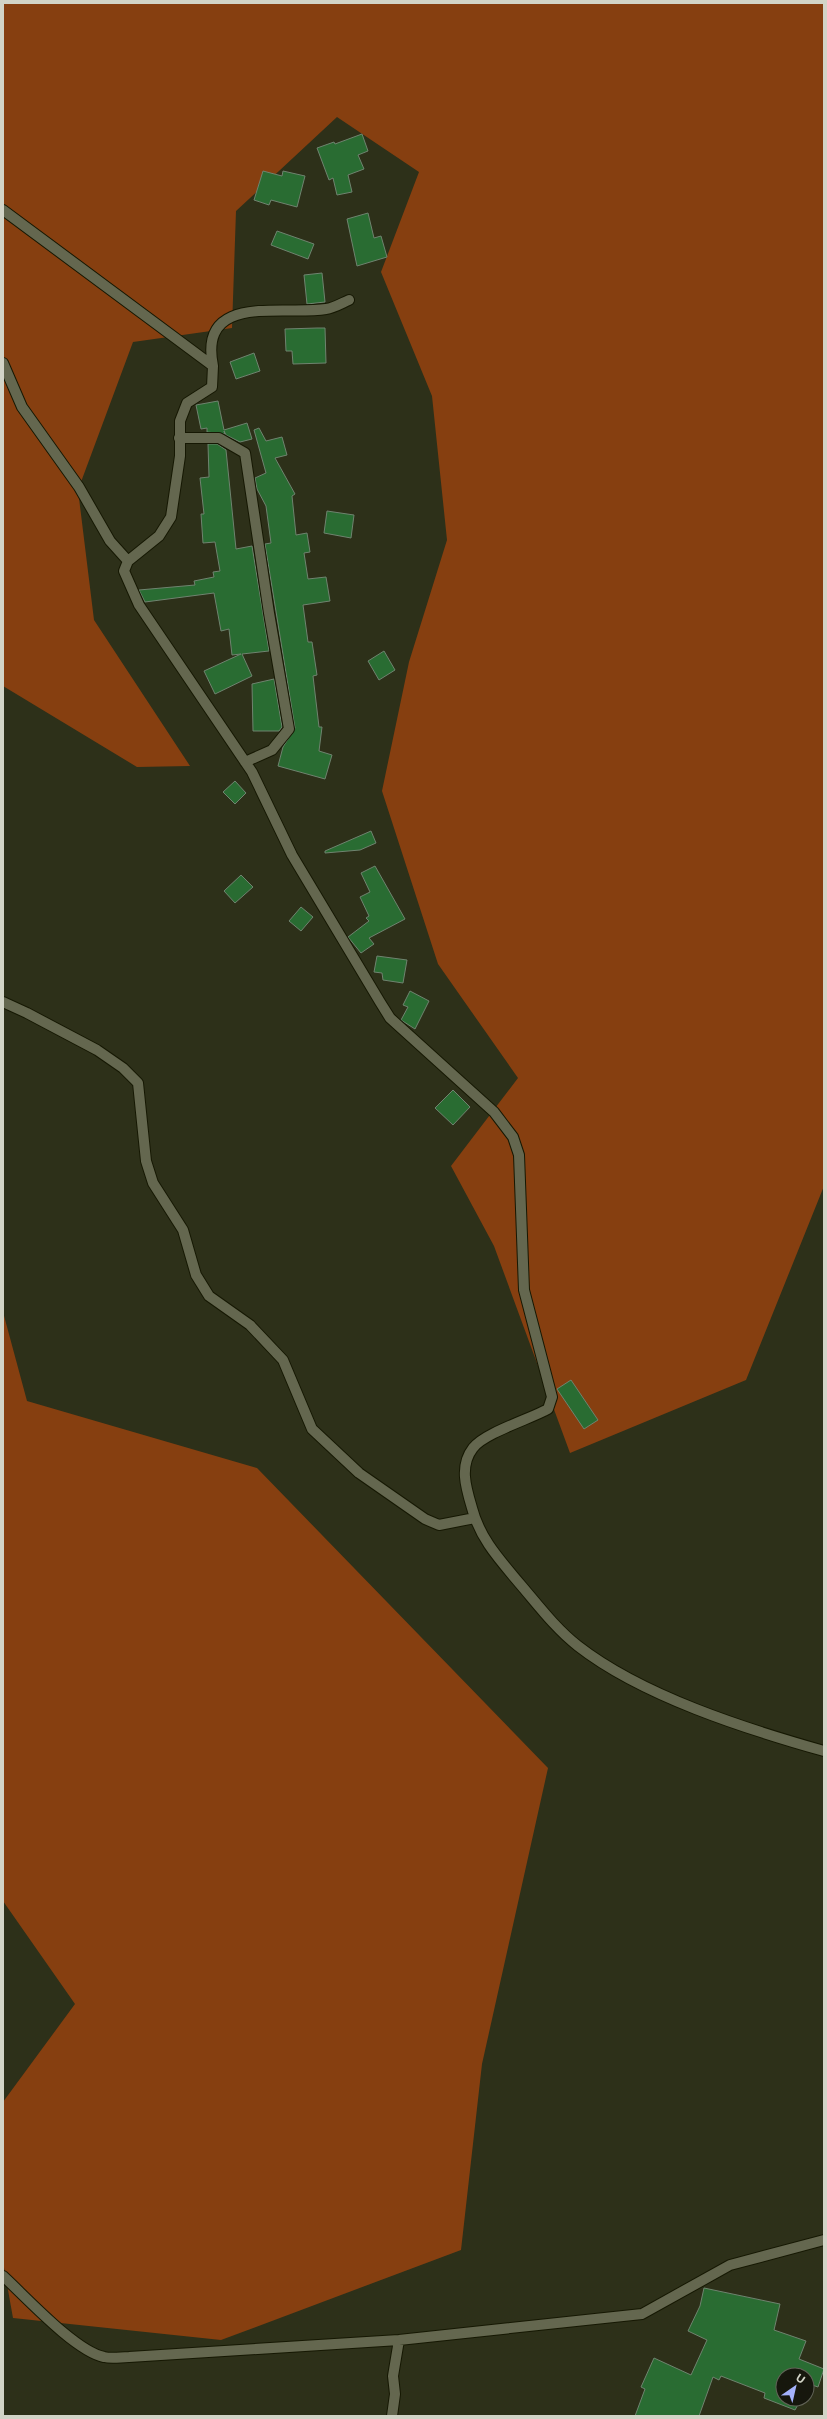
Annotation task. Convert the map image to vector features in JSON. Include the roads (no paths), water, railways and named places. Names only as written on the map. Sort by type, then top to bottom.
[{"type":"street","points":[[3,210],[213,366]]},
{"type":"street","points":[[349,300],[328,310],[249,311],[229,318],[218,326],[212,335],[212,387],[187,403],[180,421],[178,438],[180,456],[172,517],[159,536],[128,560],[124,570],[139,605],[245,762],[292,855],[390,1018],[494,1112],[514,1138],[518,1155],[524,1290],[547,1375],[552,1403],[548,1409],[486,1438],[473,1448],[465,1468],[475,1518],[487,1546],[577,1646],[632,1681],[734,1722],[824,1751]]},
{"type":"street","points":[[3,363],[22,407],[79,486],[110,541],[128,560]]},
{"type":"street","points":[[178,438],[219,438],[245,453],[269,613],[289,729],[280,744],[272,750],[245,762]]},
{"type":"street","points":[[3,1002],[27,1012],[98,1050],[123,1068],[138,1083],[146,1161],[153,1183],[183,1230],[196,1275],[209,1296],[250,1325],[283,1360],[312,1429],[359,1473],[425,1519],[439,1525],[475,1518]]},
{"type":"street","points":[[3,2276],[75,2342],[90,2352],[104,2357],[399,2340],[642,2314],[730,2265],[824,2240]]},
{"type":"street","points":[[392,2416],[395,2394],[394,2376],[399,2340]]}]
